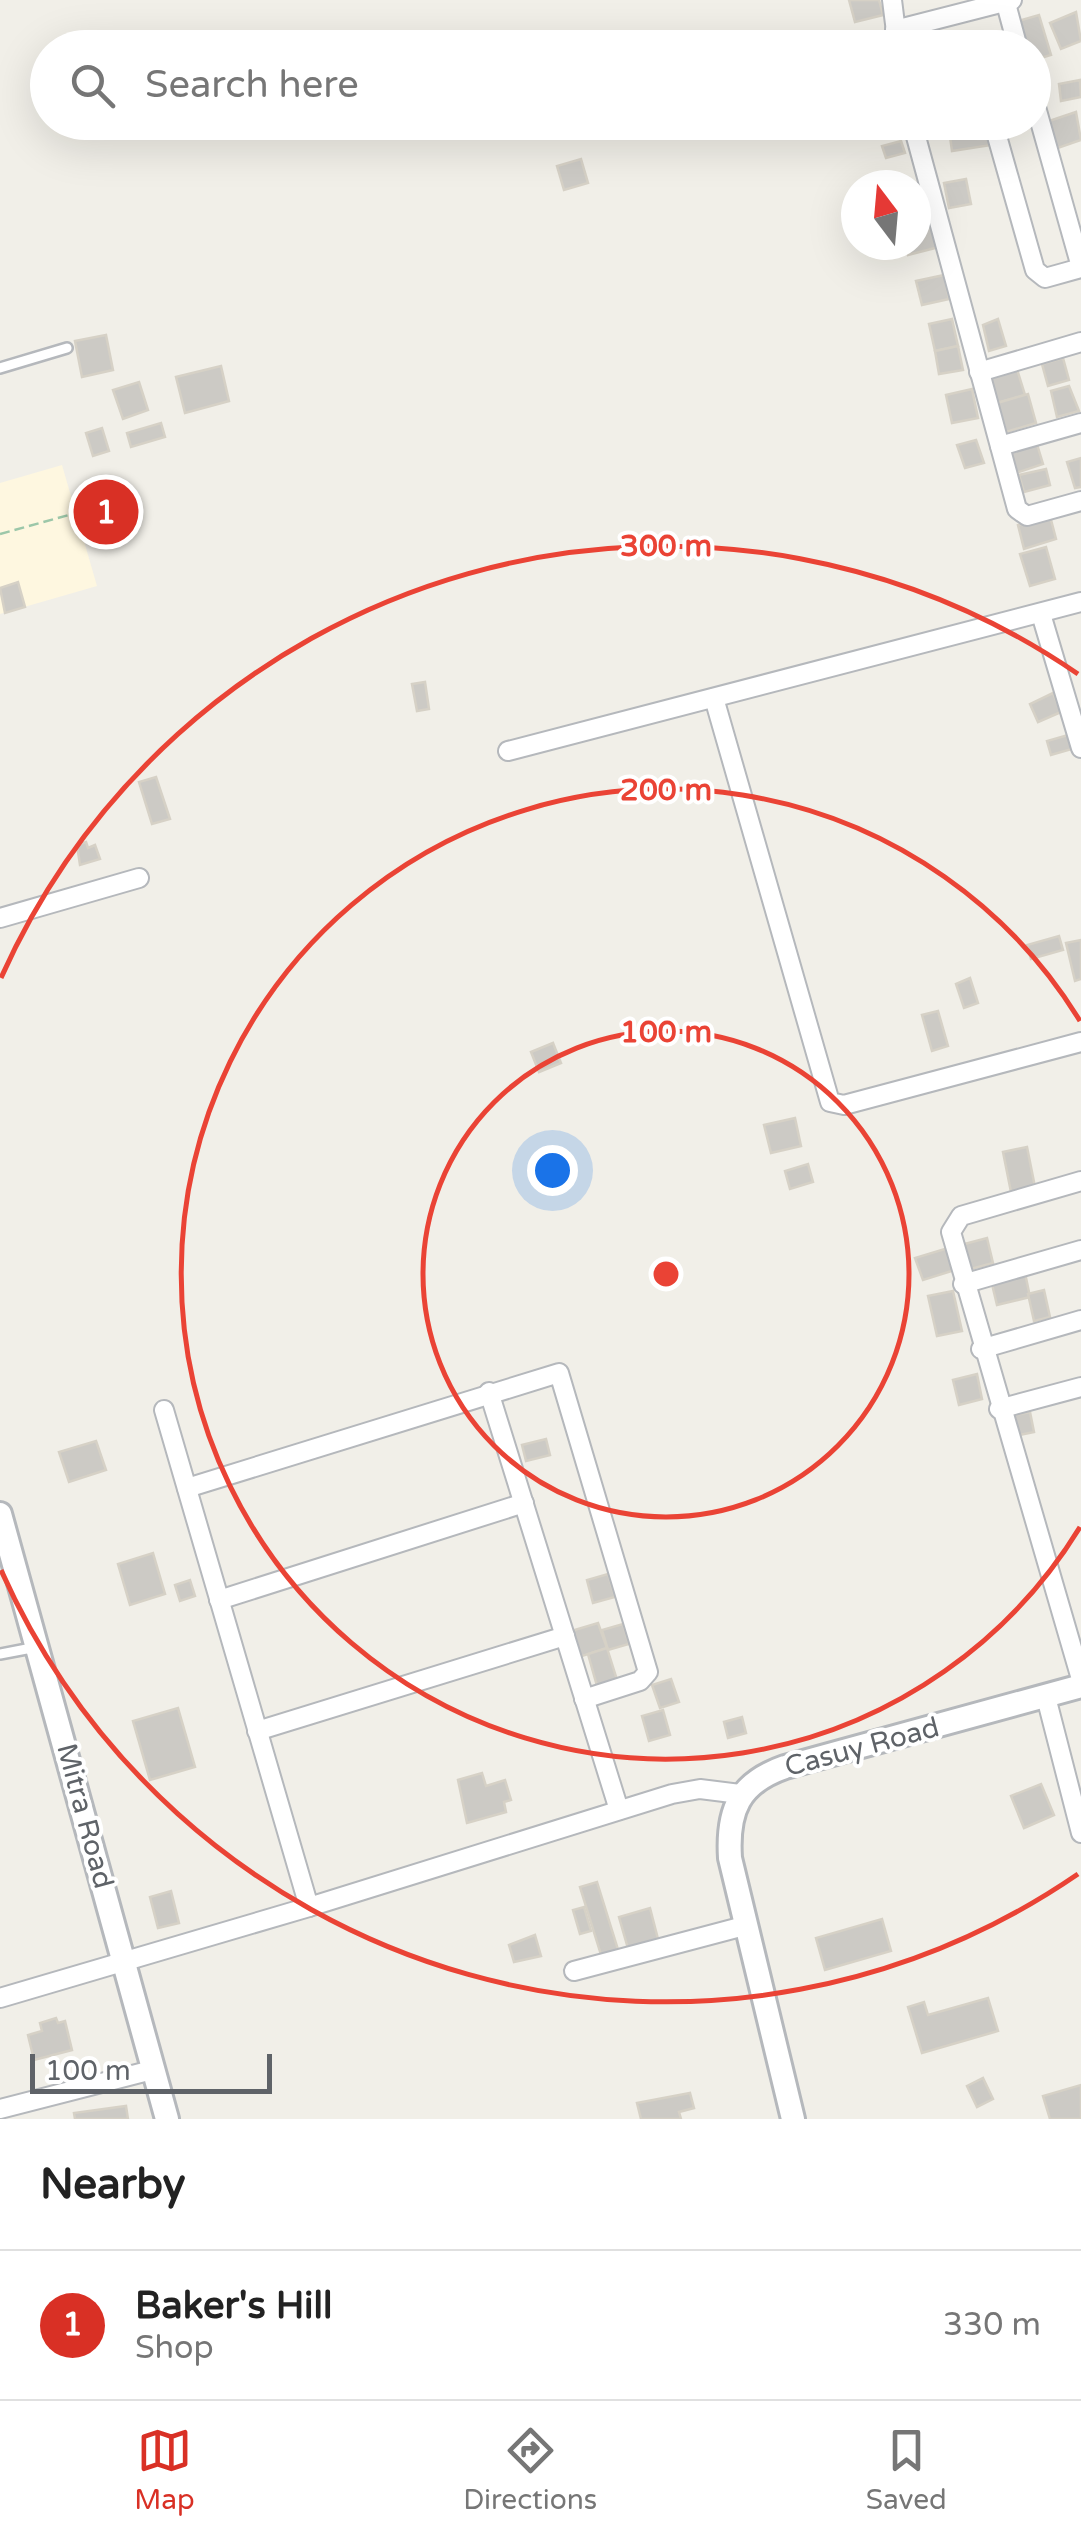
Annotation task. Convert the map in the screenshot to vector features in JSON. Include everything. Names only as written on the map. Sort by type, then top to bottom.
[{"type":"street","points":[[892,0],[895,30]]},
{"type":"street","points":[[923,30],[1008,1],[1014,30]]},
{"type":"street","points":[[917,140],[1017,509],[1023,515],[1081,501]]},
{"type":"street","points":[[998,140],[1035,270],[1045,278],[1081,268],[1045,140]]},
{"type":"street","points":[[979,372],[1081,342]]},
{"type":"street","points":[[1000,446],[1081,423]]},
{"type":"street","points":[[508,751],[1081,602]]},
{"type":"street","points":[[1040,614],[1081,746]]},
{"type":"street","points":[[1061,678],[1081,672]]},
{"type":"street","points":[[714,698],[830,1102],[844,1106],[1081,1042]]},
{"type":"street","points":[[0,918],[139,878]]},
{"type":"street","points":[[1081,1181],[954,1220],[951,1232],[1081,1682]]},
{"type":"street","points":[[963,1284],[1081,1250]]},
{"type":"street","points":[[982,1348],[1081,1320]]},
{"type":"street","points":[[187,1488],[550,1372],[562,1377],[648,1672],[640,1681],[584,1699]]},
{"type":"street","points":[[1000,1409],[1081,1387]]},
{"type":"street","points":[[490,1392],[619,1810]]},
{"type":"street","points":[[164,1410],[309,1908]]},
{"type":"street","points":[[219,1600],[524,1503]]},
{"type":"street","name":"Mitra Road","points":[[0,1514],[40,1646],[167,2119]]},
{"type":"street","points":[[257,1731],[565,1636]]},
{"type":"street","name":"Casuy Road","points":[[740,1794],[750,1783],[785,1767],[1046,1696],[1081,1682]]},
{"type":"street","points":[[1046,1696],[1081,1834]]},
{"type":"street","points":[[0,1998],[309,1908],[619,1810],[700,1789],[740,1794],[731,1813],[729,1843],[744,1926],[793,2119]]},
{"type":"street","points":[[574,1971],[744,1926]]},
{"type":"street","points":[[0,2109],[152,2070]]},
{"type":"lane","points":[[0,368],[66,348]]},
{"type":"lane","points":[[0,1654],[40,1646]]},
{"type":"path","points":[[0,534],[69,514],[79,522],[103,515]]},
{"type":"shaded area","points":[[62,465],[97,586],[0,614],[0,483]]},
{"type":"building","points":[[849,0],[879,0],[883,15],[855,22]]},
{"type":"building","points":[[1076,12],[1081,41],[1061,49],[1050,23]]},
{"type":"building","points":[[1039,15],[1044,30],[1021,30],[1018,21]]},
{"type":"building","points":[[935,23],[937,30],[913,30]]},
{"type":"building","points":[[1080,80],[1081,97],[1061,101],[1059,84]]},
{"type":"building","points":[[1076,112],[1081,140],[1055,149],[1051,120]]},
{"type":"building","points":[[950,140],[990,140],[991,145],[952,151]]},
{"type":"building","points":[[901,141],[905,153],[886,158],[882,146]]},
{"type":"building","points":[[581,159],[588,183],[564,190],[557,166]]},
{"type":"building","points":[[966,179],[971,204],[949,208],[944,183]]},
{"type":"building","points":[[934,226],[939,247],[931,249]]},
{"type":"building","points":[[944,275],[949,299],[922,305],[916,281]]},
{"type":"building","points":[[952,319],[958,346],[935,351],[929,324]]},
{"type":"building","points":[[998,319],[1006,346],[989,351],[983,325]]},
{"type":"building","points":[[106,335],[113,370],[82,377],[75,341]]},
{"type":"building","points":[[958,346],[963,370],[939,374],[935,351]]},
{"type":"building","points":[[1063,358],[1069,380],[1048,386],[1042,364]]},
{"type":"building","points":[[221,366],[229,401],[185,413],[176,377]]},
{"type":"building","points":[[1016,366],[1025,395],[997,403],[989,374]]},
{"type":"building","points":[[139,382],[148,410],[123,419],[113,390]]},
{"type":"building","points":[[1069,386],[1079,411],[1057,417],[1051,391]]},
{"type":"building","points":[[972,389],[978,418],[952,423],[946,395]]},
{"type":"building","points":[[1028,394],[1036,423],[1006,432],[997,403]]},
{"type":"building","points":[[161,423],[165,437],[131,447],[127,433]]},
{"type":"building","points":[[102,428],[109,451],[93,456],[86,433]]},
{"type":"building","points":[[976,440],[984,463],[965,468],[957,445]]},
{"type":"building","points":[[1036,441],[1043,464],[1013,474],[1005,451]]},
{"type":"building","points":[[1081,458],[1081,487],[1075,488],[1067,462]]},
{"type":"building","points":[[1046,469],[1050,485],[1024,492],[1019,475]]},
{"type":"building","points":[[1050,516],[1056,539],[1024,549],[1018,525]]},
{"type":"building","points":[[1046,547],[1055,579],[1030,586],[1020,554]]},
{"type":"building","points":[[18,582],[25,607],[5,613],[0,588]]},
{"type":"building","points":[[425,682],[429,709],[417,711],[412,684]]},
{"type":"building","points":[[1053,693],[1061,712],[1038,722],[1030,704]]},
{"type":"building","points":[[1068,735],[1072,749],[1051,755],[1047,741]]},
{"type":"building","points":[[156,777],[170,819],[152,824],[139,782]]},
{"type":"building","points":[[86,842],[88,848],[95,845],[100,859],[80,865],[77,845]]},
{"type":"building","points":[[1059,936],[1063,950],[1031,959],[1027,945]]},
{"type":"building","points":[[1081,940],[1081,979],[1075,981],[1066,943]]},
{"type":"building","points":[[970,978],[978,1003],[964,1008],[956,984]]},
{"type":"building","points":[[938,1011],[948,1046],[932,1051],[922,1015]]},
{"type":"building","points":[[553,1043],[561,1063],[539,1072],[531,1052]]},
{"type":"building","points":[[795,1118],[801,1146],[771,1153],[764,1125]]},
{"type":"building","points":[[1027,1147],[1035,1187],[1011,1192],[1003,1152]]},
{"type":"building","points":[[808,1164],[813,1182],[790,1189],[785,1171]]},
{"type":"building","points":[[987,1238],[993,1263],[967,1270],[961,1245]]},
{"type":"building","points":[[948,1248],[955,1270],[923,1280],[915,1258]]},
{"type":"building","points":[[1025,1273],[1030,1297],[997,1305],[991,1280]]},
{"type":"building","points":[[1044,1290],[1050,1317],[1034,1321],[1028,1294]]},
{"type":"building","points":[[953,1291],[962,1331],[937,1336],[928,1296]]},
{"type":"building","points":[[977,1374],[982,1399],[959,1405],[953,1380]]},
{"type":"building","points":[[1030,1412],[1034,1432],[1015,1436],[1010,1416]]},
{"type":"building","points":[[546,1439],[550,1455],[526,1461],[522,1445]]},
{"type":"building","points":[[96,1441],[106,1470],[69,1482],[59,1452]]},
{"type":"building","points":[[153,1553],[165,1594],[130,1605],[118,1564]]},
{"type":"building","points":[[608,1574],[615,1597],[593,1603],[587,1580]]},
{"type":"building","points":[[190,1580],[195,1596],[180,1601],[175,1585]]},
{"type":"building","points":[[598,1623],[607,1648],[579,1657],[571,1631]]},
{"type":"building","points":[[623,1624],[629,1644],[608,1650],[602,1630]]},
{"type":"building","points":[[607,1648],[617,1680],[597,1686],[588,1654]]},
{"type":"building","points":[[671,1679],[679,1702],[660,1708],[652,1685]]},
{"type":"building","points":[[178,1708],[195,1767],[150,1780],[133,1721]]},
{"type":"building","points":[[663,1710],[670,1735],[649,1741],[642,1716]]},
{"type":"building","points":[[742,1717],[746,1733],[728,1738],[724,1722]]},
{"type":"building","points":[[482,1773],[486,1786],[505,1780],[511,1800],[504,1802],[506,1812],[467,1823],[458,1780]]},
{"type":"building","points":[[1041,1784],[1054,1815],[1024,1828],[1011,1796]]},
{"type":"building","points":[[597,1882],[619,1953],[602,1958],[580,1887]]},
{"type":"building","points":[[171,1891],[179,1923],[158,1928],[150,1897]]},
{"type":"building","points":[[584,1907],[591,1931],[580,1934],[573,1910]]},
{"type":"building","points":[[650,1908],[659,1943],[629,1952],[619,1917]]},
{"type":"building","points":[[882,1919],[891,1951],[825,1970],[816,1938]]},
{"type":"building","points":[[535,1935],[541,1956],[514,1962],[509,1945]]},
{"type":"building","points":[[988,1998],[998,2031],[922,2053],[908,2007],[924,2002],[928,2015]]},
{"type":"building","points":[[56,2018],[58,2023],[65,2021],[72,2050],[34,2060],[28,2035],[42,2031],[40,2023]]},
{"type":"building","points":[[983,2078],[993,2099],[977,2107],[967,2086]]},
{"type":"building","points":[[1081,2085],[1081,2119],[1050,2119],[1043,2096]]},
{"type":"building","points":[[690,2093],[694,2108],[679,2112],[681,2119],[641,2119],[637,2103]]},
{"type":"building","points":[[126,2106],[128,2119],[75,2119],[74,2113]]},
{"type":"place","name":"Baker's Hill","points":[[106,512]]}]
